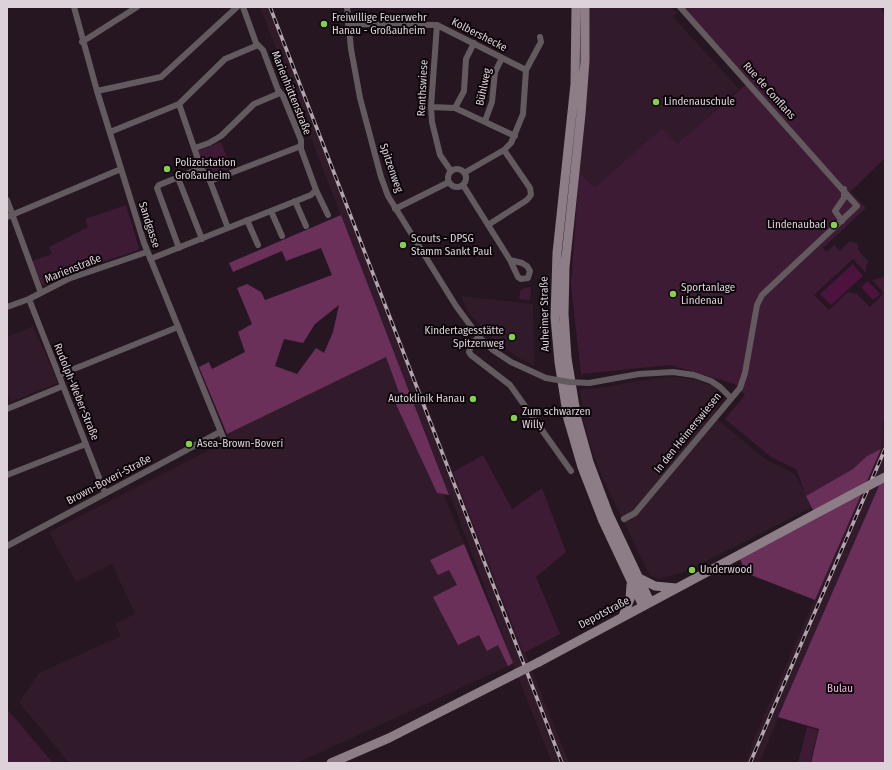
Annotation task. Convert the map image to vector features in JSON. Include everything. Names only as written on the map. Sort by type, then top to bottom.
[{"type":"main road","name":"Auheimer Straße","points":[[576,7],[575,84],[557,253],[557,341],[564,396],[576,447],[595,502],[646,604]]},
{"type":"main road","name":"Auheimer Straße","points":[[586,7],[585,61],[581,114],[565,267],[565,339],[577,419],[589,462],[635,580]]},
{"type":"main road","name":"Depotstraße","points":[[331,763],[389,738],[517,673],[885,477]]},
{"type":"main road","points":[[623,616],[630,599],[635,580],[655,586],[676,588]]},
{"type":"street","name":"Sandgasse","points":[[74,7],[82,42],[147,252],[225,442]]},
{"type":"street","points":[[82,42],[138,7]]},
{"type":"street","points":[[97,91],[164,75],[237,7]]},
{"type":"street","name":"Marienhüttenstraße","points":[[243,7],[258,45],[263,50],[301,140],[300,146],[316,190],[328,215]]},
{"type":"street","name":"Spitzenweg","points":[[347,7],[356,80],[366,124],[381,178],[396,209],[456,306],[479,337],[493,350],[511,362],[546,378]]},
{"type":"street","name":"Rue de Conflans","points":[[680,7],[857,206],[762,295],[758,305],[743,381],[740,388],[731,398]]},
{"type":"street","name":"Kolbershecke","points":[[348,24],[437,25],[526,70]]},
{"type":"street","name":"Renthswiese","points":[[437,25],[431,107],[433,130],[442,160],[451,172]]},
{"type":"street","points":[[464,173],[504,150],[515,136],[523,114],[526,70],[541,42],[540,37]]},
{"type":"street","points":[[455,108],[464,91],[466,59],[474,43]]},
{"type":"street","points":[[110,132],[179,104],[225,59],[258,45]]},
{"type":"street","name":"Bühlweg","points":[[485,122],[492,102],[495,72],[502,58]]},
{"type":"street","points":[[195,148],[209,143],[221,136],[248,108],[280,93]]},
{"type":"street","points":[[179,104],[201,168],[210,181],[228,228]]},
{"type":"street","points":[[431,107],[455,108],[515,136]]},
{"type":"street","points":[[210,181],[300,146]]},
{"type":"street","points":[[488,225],[527,200],[531,195],[530,188],[504,150]]},
{"type":"street","points":[[179,248],[156,191],[159,185],[201,168]]},
{"type":"street","points":[[10,216],[121,169]]},
{"type":"street","points":[[459,170],[464,173],[466,180],[463,185],[456,187],[449,182],[448,177],[451,172],[459,170]]},
{"type":"street","points":[[178,178],[202,239]]},
{"type":"street","points":[[396,209],[449,182]]},
{"type":"street","points":[[463,185],[510,260]]},
{"type":"street","points":[[150,259],[271,211],[314,193],[316,190]]},
{"type":"street","points":[[842,221],[835,212],[837,206],[844,198],[844,190]]},
{"type":"street","points":[[7,200],[10,216],[41,293]]},
{"type":"street","points":[[295,201],[306,226]]},
{"type":"street","points":[[271,211],[282,236]]},
{"type":"street","points":[[247,220],[258,245]]},
{"type":"street","name":"Marienstraße","points":[[7,307],[28,299],[68,279],[147,252]]},
{"type":"street","name":"Rudolph-Weber-Straße","points":[[28,299],[105,493]]},
{"type":"street","points":[[59,375],[178,327]]},
{"type":"street","points":[[479,337],[470,344],[469,352],[471,355],[510,385],[570,471]]},
{"type":"street","name":"In den Heimerswiesen","points":[[546,378],[569,382],[589,383],[639,374],[674,372],[694,375],[711,381],[720,387],[731,398],[635,513],[624,519]]},
{"type":"street","points":[[7,409],[63,386]]},
{"type":"street","name":"Brown-Boveri-Straße","points":[[7,546],[220,432]]},
{"type":"street","points":[[7,474],[86,444]]},
{"type":"shaded area","points":[[260,7],[272,7],[453,472],[569,763],[552,763],[513,664],[297,763],[69,763],[19,702],[39,673],[121,636],[115,624],[135,614],[112,564],[76,582],[49,532],[229,440],[227,434],[386,356],[401,395],[393,399],[437,493],[444,495],[507,646]]},
{"type":"shaded area","name":"Lindenauschule","points":[[590,7],[671,7],[677,13],[673,17],[739,89],[677,145],[662,128],[594,188],[579,172],[589,61]]},
{"type":"shaded area","name":"Sportanlage Lindenau","points":[[683,7],[881,7],[885,18],[885,158],[850,192],[866,208],[823,248],[827,252],[834,245],[840,251],[850,241],[858,244],[858,250],[868,261],[865,272],[853,259],[814,295],[829,310],[848,292],[857,294],[870,307],[884,293],[872,280],[885,277],[885,417],[882,425],[881,449],[867,456],[853,469],[806,496],[796,469],[771,457],[725,419],[745,395],[735,384],[670,365],[581,374],[571,285],[579,172],[594,188],[662,128],[677,144],[750,81]]},
{"type":"shaded area","points":[[221,142],[231,168],[209,177],[198,151]]},
{"type":"shaded area","points":[[126,205],[139,248],[138,250],[82,269],[47,285],[42,285],[32,261],[52,254],[49,247],[88,227],[85,219]]},
{"type":"shaded area","points":[[853,264],[863,276],[831,305],[820,294]]},
{"type":"shaded area","points":[[868,281],[880,294],[873,300],[861,287]]},
{"type":"shaded area","points":[[531,287],[530,300],[519,299],[520,291],[524,288]]},
{"type":"shaded area","name":"Kindertagesstätte Spitzenweg","points":[[461,296],[533,304],[534,365],[521,359],[498,344],[467,311]]},
{"type":"shaded area","points":[[33,326],[58,383],[11,402],[7,393],[7,337]]},
{"type":"shaded area","points":[[674,377],[693,379],[715,387],[718,391],[720,400],[713,416],[765,459],[795,474],[812,507],[681,573],[659,579],[651,576],[648,572],[604,481],[592,451],[584,422],[580,389],[599,388],[656,378]]},
{"type":"shaded area","points":[[885,417],[885,472],[759,763],[746,763],[754,739],[880,449],[882,425]]},
{"type":"shaded area","points":[[483,455],[512,509],[542,488],[566,552],[536,577],[560,634],[524,653],[453,472]]},
{"type":"shaded area","points":[[7,709],[53,763],[7,763]]},
{"type":"shaded area","points":[[807,727],[818,730],[810,763],[798,763]]},
{"type":"green space","points":[[341,215],[449,495],[437,493],[393,398],[400,395],[386,357],[227,434],[199,367],[209,362],[212,369],[245,352],[238,332],[252,324],[237,288],[247,284],[261,292],[265,300],[332,275],[321,248],[286,261],[282,251],[233,272],[229,263]],"holes":[[[339,305],[333,332],[324,353],[316,348],[297,374],[275,366],[284,339],[303,343],[315,324]]]},
{"type":"green space","points":[[881,449],[815,600],[746,573],[740,559],[817,518],[806,496],[853,469],[867,456]]},
{"type":"green space","name":"Bulau","points":[[885,472],[885,763],[811,763],[819,729],[778,717]]},
{"type":"green space","points":[[464,544],[513,663],[508,666],[498,645],[487,651],[479,635],[458,645],[433,597],[457,585],[449,570],[438,575],[430,560]]},
{"type":"railway","points":[[270,7],[562,763]]},
{"type":"railway","points":[[750,763],[885,449]]},
{"type":"place","name":"Freiwillige Feuerwehr Hanau - Großauheim","points":[[324,24]]},
{"type":"place","name":"Lindenauschule","points":[[656,102]]},
{"type":"place","name":"Polizeistation Großauheim","points":[[167,169]]},
{"type":"place","name":"Lindenaubad","points":[[834,225]]},
{"type":"place","name":"Scouts - DPSG Stamm Sankt Paul","points":[[403,245]]},
{"type":"place","name":"Sportanlage Lindenau","points":[[673,294]]},
{"type":"place","name":"Kindertagesstätte Spitzenweg","points":[[512,337]]},
{"type":"place","name":"Autoklinik Hanau","points":[[473,399]]},
{"type":"place","name":"Zum schwarzen Willy","points":[[514,418]]},
{"type":"place","name":"Asea-Brown-Boveri","points":[[189,444]]},
{"type":"place","name":"Underwood","points":[[692,570]]}]
